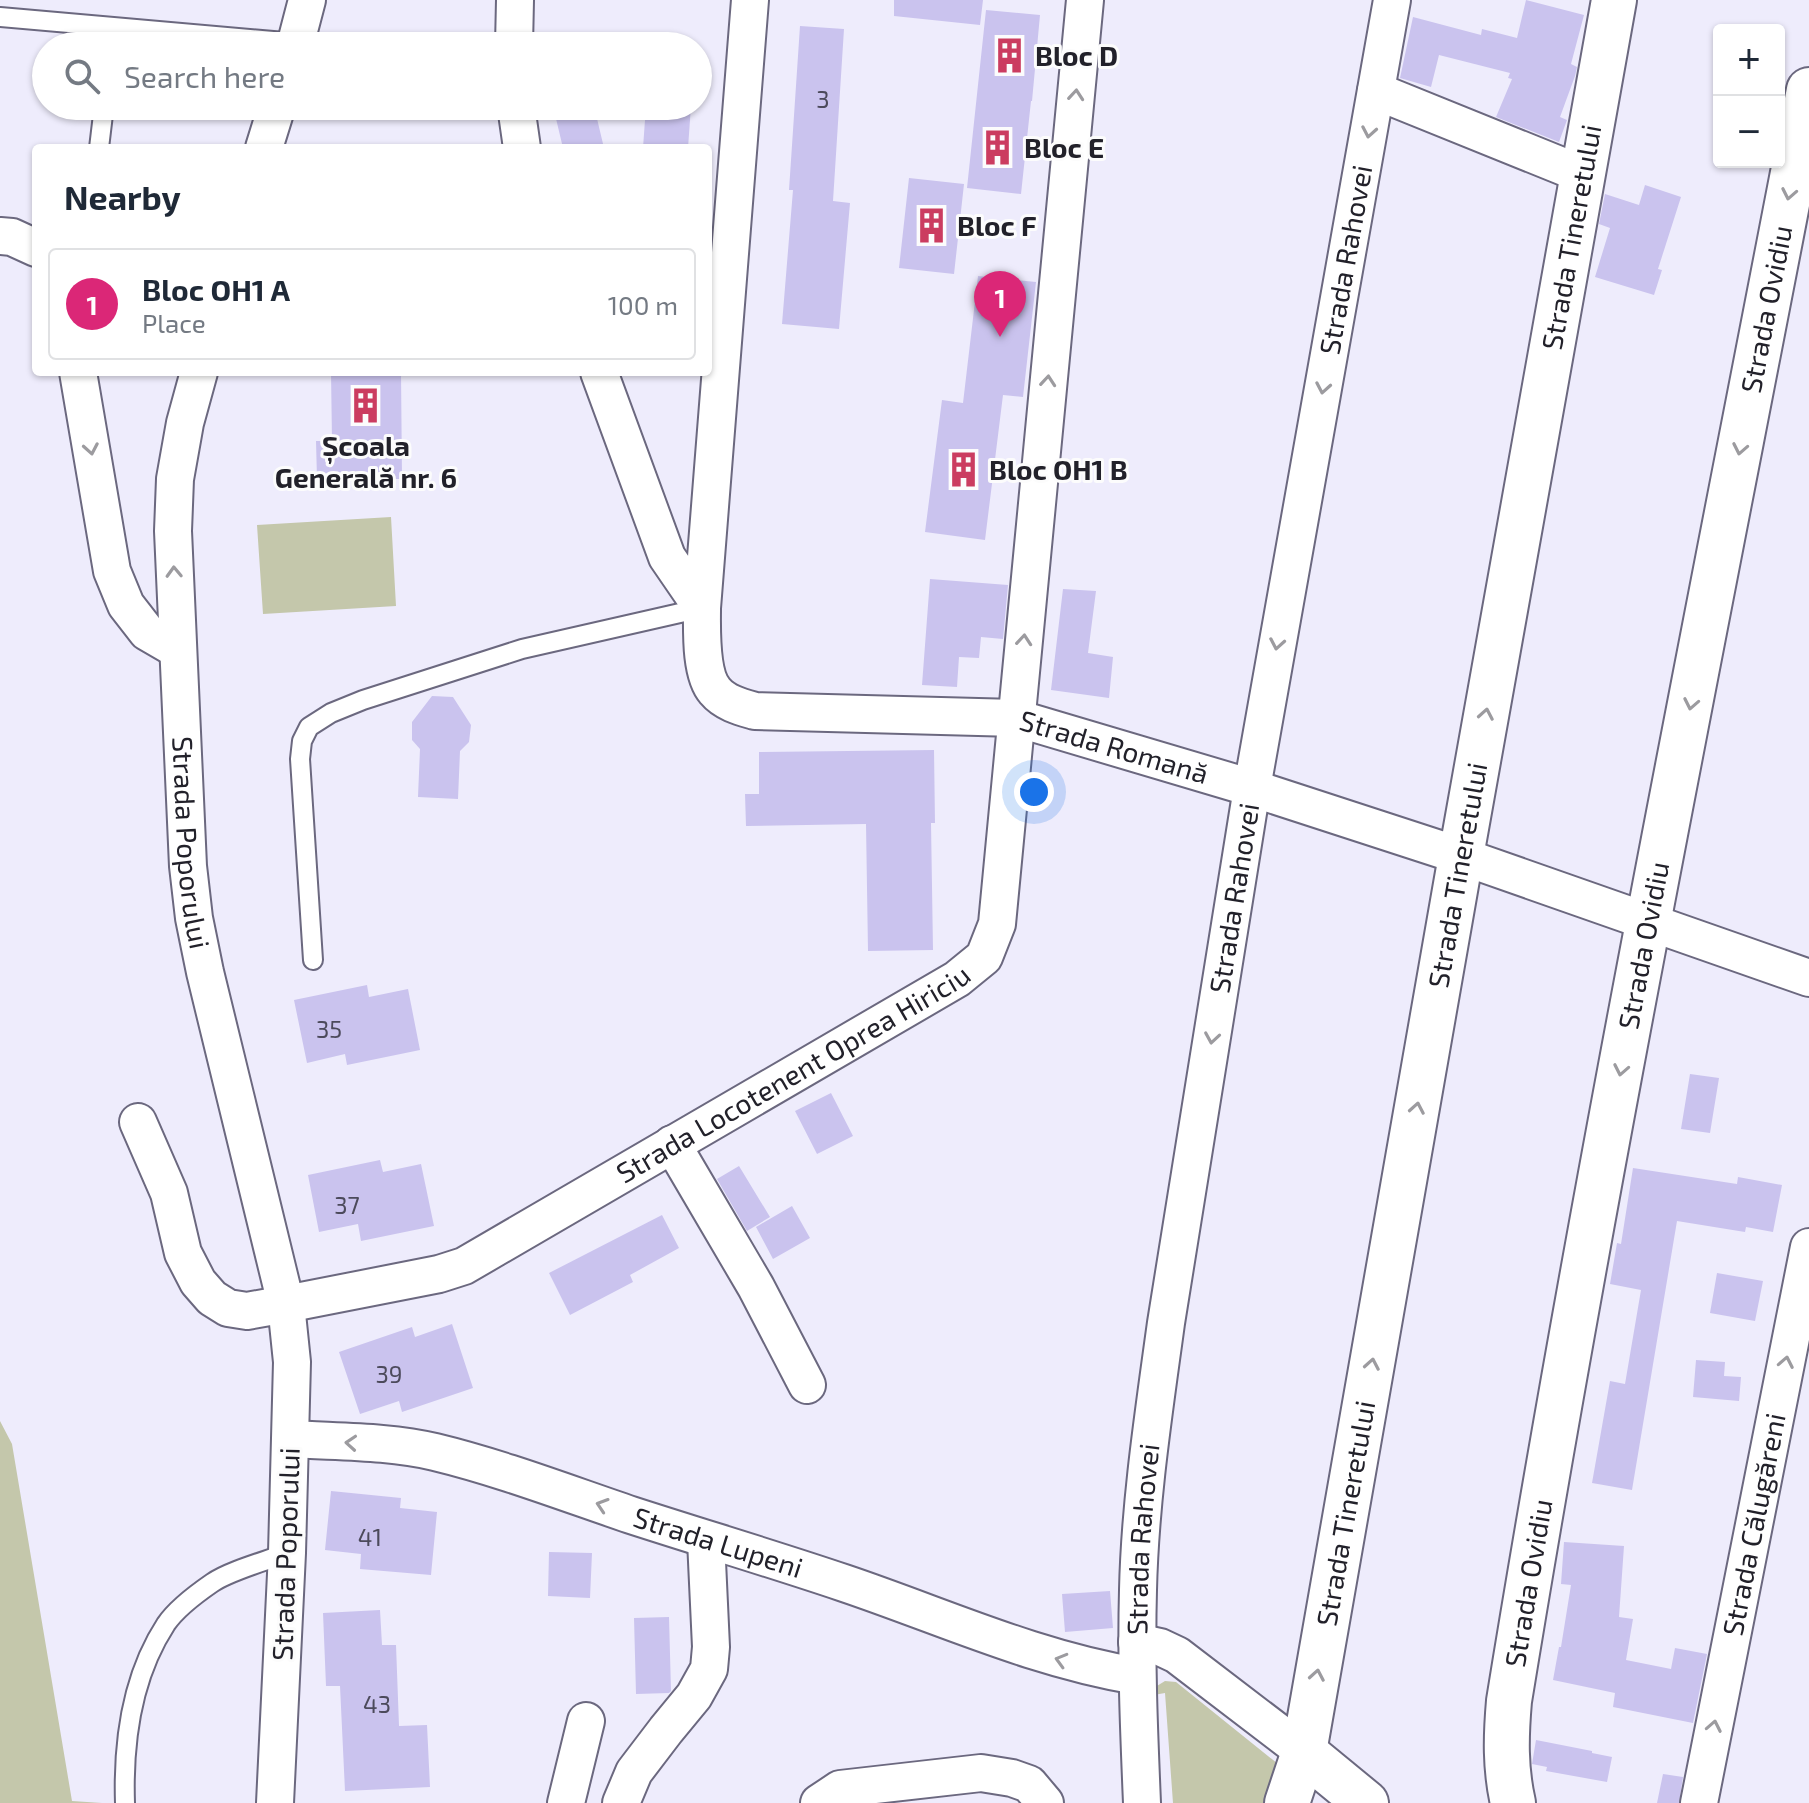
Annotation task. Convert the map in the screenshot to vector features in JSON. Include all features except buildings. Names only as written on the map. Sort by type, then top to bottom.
[{"type":"main road","name":"Strada Tineretului","points":[[1287,1803],[1304,1752],[1614,0]]},
{"type":"main road","name":"Strada Ovidiu","points":[[1513,1803],[1506,1755],[1509,1701],[1544,1487],[1809,90]]},
{"type":"main road","name":"Strada Lupeni","points":[[1304,1752],[1366,1803]]},
{"type":"street","points":[[298,32],[307,0]]},
{"type":"street","points":[[514,32],[515,0]]},
{"type":"street","name":"Strada Romană","points":[[750,0],[702,608],[705,668],[714,690],[734,705],[755,711],[1016,718],[1252,788],[1461,856],[1809,978]]},
{"type":"street","name":"Strada Locotenent Oprea Hiriciu","points":[[286,1304],[439,1274],[464,1266],[957,979],[984,957],[997,924],[1085,0]]},
{"type":"street","name":"Strada Rahovei","points":[[1142,1803],[1137,1659],[1140,1546],[1156,1394],[1252,788],[1392,0]]},
{"type":"street","points":[[1376,91],[1584,175]]},
{"type":"street","points":[[265,144],[273,120]]},
{"type":"street","points":[[518,120],[521,144]]},
{"type":"street","points":[[0,236],[12,237],[32,246]]},
{"type":"street","points":[[79,376],[112,571],[126,605],[147,632],[178,650]]},
{"type":"street","name":"Strada Poporului","points":[[198,376],[175,479],[173,531],[188,866],[194,918],[286,1304],[292,1362],[275,1803]]},
{"type":"street","points":[[600,376],[667,557],[702,608]]},
{"type":"street","points":[[138,1122],[169,1193],[183,1253],[198,1282],[212,1298],[228,1308],[247,1311],[286,1304]]},
{"type":"street","points":[[672,1144],[756,1287],[807,1385]]},
{"type":"street","name":"Strada Călugăreni","points":[[1699,1803],[1809,1247]]},
{"type":"street","name":"Strada Lupeni","points":[[291,1439],[399,1446],[434,1452],[844,1583],[1052,1657],[1096,1669],[1137,1659],[1160,1647],[1177,1655],[1304,1752]]},
{"type":"street","points":[[621,1803],[634,1772],[694,1696],[709,1669],[711,1647],[706,1540]]},
{"type":"street","points":[[566,1803],[586,1721]]},
{"type":"street","points":[[819,1803],[840,1789],[981,1773],[1029,1784],[1045,1803]]},
{"type":"lane","points":[[0,17],[164,32]]},
{"type":"lane","points":[[112,32],[113,27]]},
{"type":"lane","points":[[99,144],[102,120]]},
{"type":"lane","points":[[313,960],[300,759],[302,741],[309,727],[331,713],[363,700],[522,649],[702,608]]},
{"type":"lane","points":[[125,1803],[133,1699],[143,1668],[167,1623],[188,1601],[215,1581],[287,1553]]},
{"type":"green space","points":[[391,517],[396,606],[263,614],[257,525]]},
{"type":"green space","points":[[0,1421],[12,1444],[72,1801],[102,1803],[0,1803]]},
{"type":"green space","points":[[1165,1681],[1176,1682],[1283,1768],[1273,1803],[1173,1803],[1165,1693],[1148,1696],[1152,1689]]},
{"type":"place","name":"Bloc D","points":[[1009,56]]},
{"type":"place","name":"Bloc E","points":[[998,148]]},
{"type":"place","name":"Bloc F","points":[[931,226]]},
{"type":"place","name":"Bloc OH1 A","points":[[1000,337]]},
{"type":"place","name":"Școala Generală nr. 6","points":[[366,406]]},
{"type":"place","name":"Bloc OH1 B","points":[[963,470]]}]
